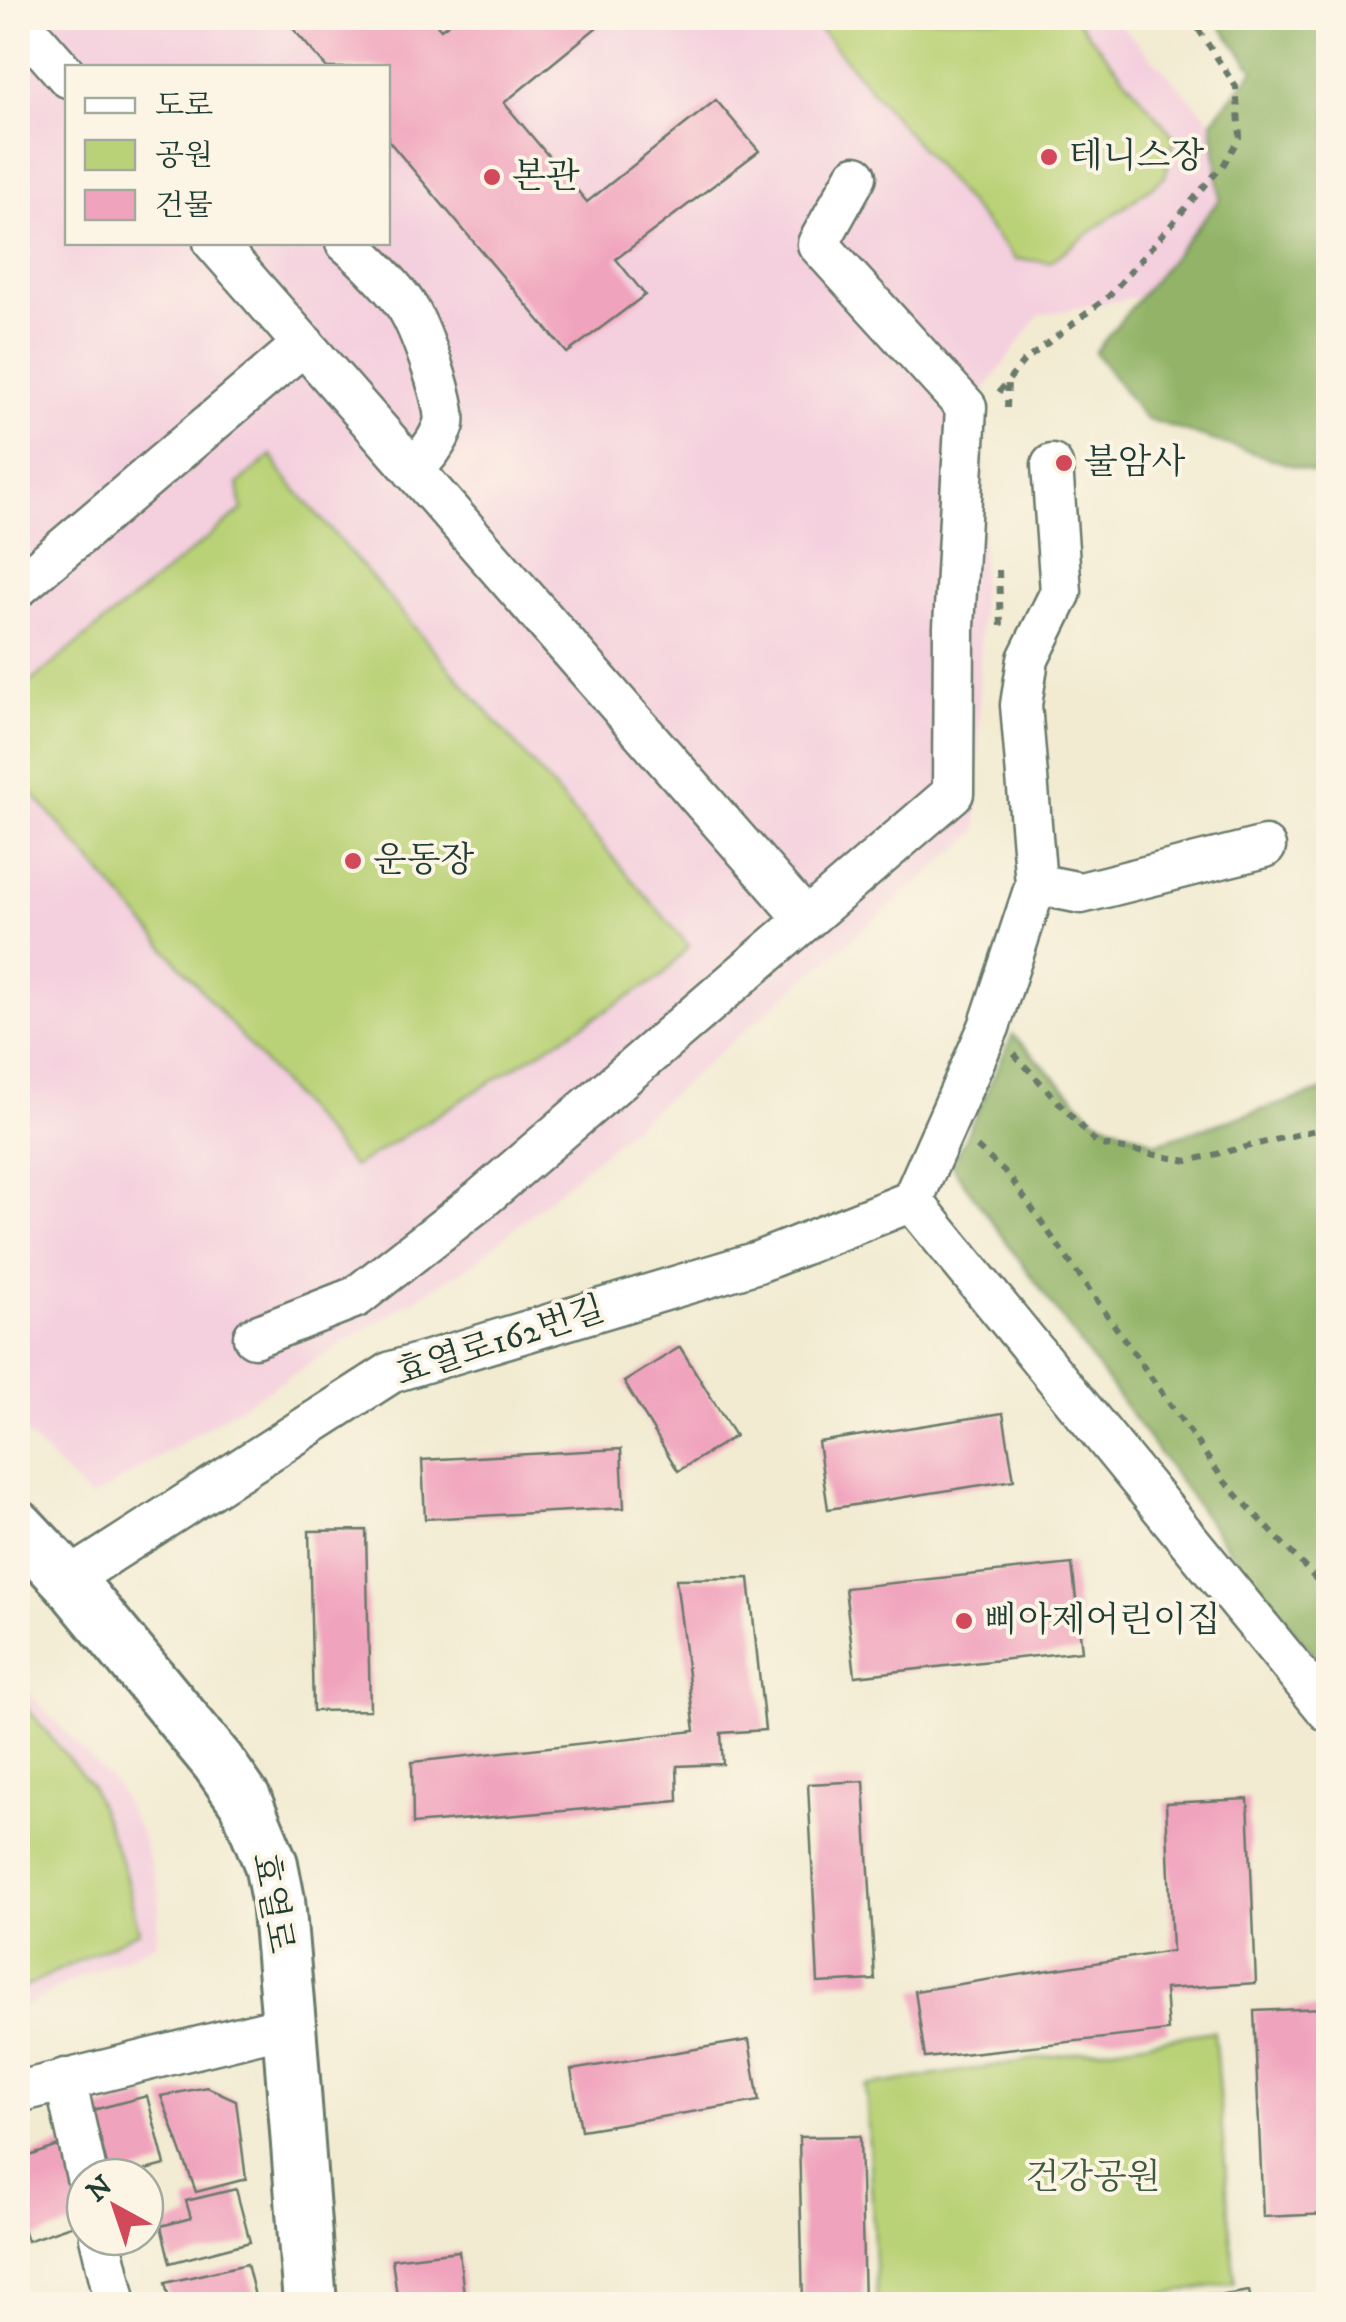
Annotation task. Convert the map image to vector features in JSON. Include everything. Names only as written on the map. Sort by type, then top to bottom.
[{"type":"main road","name":"효열로","points":[[18,1527],[68,1580],[218,1762],[244,1801],[270,1864],[278,1900],[290,2025],[310,2304]]},
{"type":"street","points":[[18,20],[65,75]]},
{"type":"street","points":[[254,1337],[356,1297],[480,1200],[953,793],[954,627],[966,408],[818,244],[856,176]]},
{"type":"street","points":[[217,245],[805,918]]},
{"type":"street","points":[[350,245],[410,310],[435,374],[446,420],[434,447],[414,470]]},
{"type":"street","points":[[18,587],[304,344]]},
{"type":"street","points":[[1052,465],[1060,592],[1028,659],[1021,705],[1036,884],[989,1027],[912,1202],[1328,1711]]},
{"type":"street","points":[[1036,884],[1080,893],[1266,847]]},
{"type":"street","name":"효열로162번길","points":[[68,1580],[392,1372],[758,1262],[912,1202]]},
{"type":"street","points":[[18,2092],[290,2025]]},
{"type":"street","points":[[65,2080],[82,2157]]},
{"type":"street","points":[[105,2257],[116,2304]]},
{"type":"path","points":[[965,437],[1023,362],[1109,296],[1224,164],[1240,136],[1236,87],[1192,18]]},
{"type":"path","points":[[989,1027],[1098,1144],[1188,1160],[1328,1128]]},
{"type":"path","points":[[948,1120],[1008,1176],[1225,1482],[1328,1592]]},
{"type":"shaded area","points":[[18,18],[1114,18],[1212,121],[1220,199],[1141,296],[1039,315],[985,389],[977,832],[475,1262],[90,1499],[18,1426]]},
{"type":"shaded area","points":[[18,1681],[116,1786],[140,1832],[160,1893],[156,1944],[64,1984],[18,2011]]},
{"type":"green space","name":"테니스장","points":[[810,18],[1075,18],[1175,138],[1165,177],[1050,262],[1015,259]]},
{"type":"green space","points":[[1214,18],[1328,18],[1328,477],[1144,418],[1095,352],[1220,199],[1212,121],[1254,70]]},
{"type":"green space","name":"운동장","points":[[272,455],[280,471],[689,946],[661,977],[353,1167],[18,776],[18,692],[242,510],[238,484]]},
{"type":"green space","points":[[1013,1035],[1095,1118],[1156,1143],[1328,1089],[1328,1671],[1223,1542],[952,1166]]},
{"type":"green space","points":[[18,1697],[91,1786],[123,1866],[139,1931],[18,1990]]},
{"type":"green space","name":"건강공원","points":[[1214,2031],[1235,2283],[1100,2304],[877,2304],[866,2086]]},
{"type":"building","name":"본관","points":[[284,18],[431,18],[441,29],[456,18],[608,18],[504,103],[587,202],[716,100],[759,151],[616,259],[645,295],[567,353],[390,142],[390,65],[324,65]]},
{"type":"building","points":[[680,1347],[735,1436],[678,1471],[624,1382]]},
{"type":"building","points":[[1003,1413],[1014,1480],[828,1509],[818,1442]]},
{"type":"building","points":[[621,1449],[624,1508],[425,1519],[422,1460]]},
{"type":"building","points":[[366,1530],[370,1710],[313,1711],[309,1531]]},
{"type":"building","points":[[1072,1564],[1082,1651],[855,1676],[845,1588]]},
{"type":"building","points":[[749,1578],[765,1730],[721,1733],[723,1764],[677,1766],[678,1801],[413,1824],[412,1762],[695,1731],[676,1579]]},
{"type":"building","points":[[864,1781],[875,1980],[818,1983],[808,1784]]},
{"type":"building","points":[[1248,1799],[1256,1983],[1165,1989],[1168,2031],[925,2058],[915,1991],[1172,1951],[1166,1803]]},
{"type":"building","points":[[1323,2008],[1328,2214],[1263,2217],[1254,2011]]},
{"type":"building","points":[[749,2040],[759,2101],[581,2130],[571,2070]]},
{"type":"building","points":[[207,2087],[236,2100],[246,2179],[196,2192],[161,2096]]},
{"type":"building","points":[[147,2096],[163,2157],[105,2157],[93,2110]]},
{"type":"building","points":[[860,2136],[864,2304],[803,2304],[799,2137]]},
{"type":"building","points":[[64,2144],[68,2157],[65,2157],[65,2228],[27,2241],[18,2212],[18,2160]]},
{"type":"building","points":[[236,2189],[250,2242],[170,2263],[165,2225],[191,2218],[186,2201]]},
{"type":"building","points":[[459,2251],[465,2304],[398,2304],[392,2259]]},
{"type":"building","points":[[247,2264],[257,2304],[170,2304],[165,2283]]},
{"type":"building","points":[[1249,2291],[1252,2304],[1182,2304],[1182,2302]]},
{"type":"place","name":"테니스장","points":[[1049,157]]},
{"type":"place","name":"본관","points":[[492,177]]},
{"type":"place","name":"불암사","points":[[1064,463]]},
{"type":"place","name":"운동장","points":[[353,861]]},
{"type":"place","name":"삐아제어린이집","points":[[964,1621]]}]
